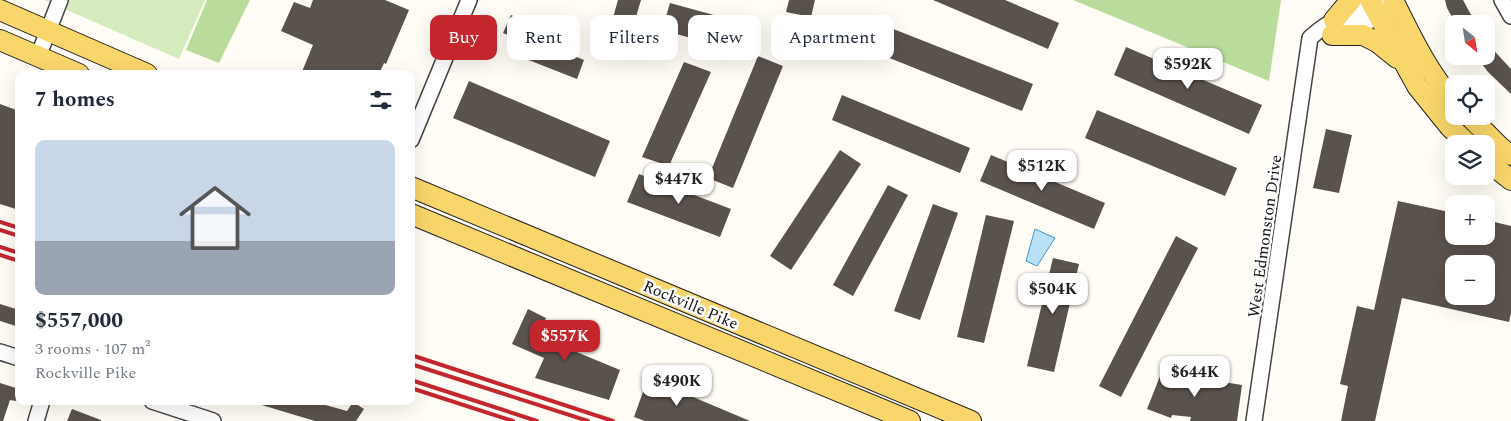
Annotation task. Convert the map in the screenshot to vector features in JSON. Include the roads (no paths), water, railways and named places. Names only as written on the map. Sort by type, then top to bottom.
[{"type":"main road","points":[[1351,0],[1333,28],[1363,35],[1377,42],[1403,62]]},
{"type":"main road","points":[[1384,6],[1403,62],[1417,86],[1458,135]]},
{"type":"main road","points":[[1384,6],[1426,61],[1445,91]]},
{"type":"main road","points":[[0,10],[138,70]]},
{"type":"main road","points":[[0,40],[69,70]]},
{"type":"main road","points":[[1478,125],[1501,148],[1511,155]]},
{"type":"main road","points":[[1495,167],[1511,180]]},
{"type":"main road","name":"Rockville Pike","points":[[415,189],[971,421]]},
{"type":"main road","name":"Rockville Pike","points":[[415,216],[910,421]]},
{"type":"street","points":[[38,57],[60,0]]},
{"type":"street","points":[[415,130],[469,0]]},
{"type":"street","points":[[1502,0],[1511,16]]},
{"type":"street","name":"West Edmonston Drive","points":[[1254,421],[1310,38],[1324,25],[1333,28],[1384,6]]},
{"type":"street","points":[[0,352],[15,357]]},
{"type":"street","points":[[36,421],[41,405]]},
{"type":"street","points":[[164,405],[208,420]]},
{"type":"water","points":[[1035,229],[1055,238],[1037,266],[1026,261]]},
{"type":"railway","points":[[0,222],[15,227]]},
{"type":"railway","points":[[0,230],[15,235]]},
{"type":"railway","points":[[0,247],[15,252]]},
{"type":"railway","points":[[0,255],[15,260]]},
{"type":"railway","points":[[415,356],[613,421]]},
{"type":"railway","points":[[415,365],[588,421]]},
{"type":"railway","points":[[415,381],[537,421]]},
{"type":"railway","points":[[415,389],[513,421]]}]
